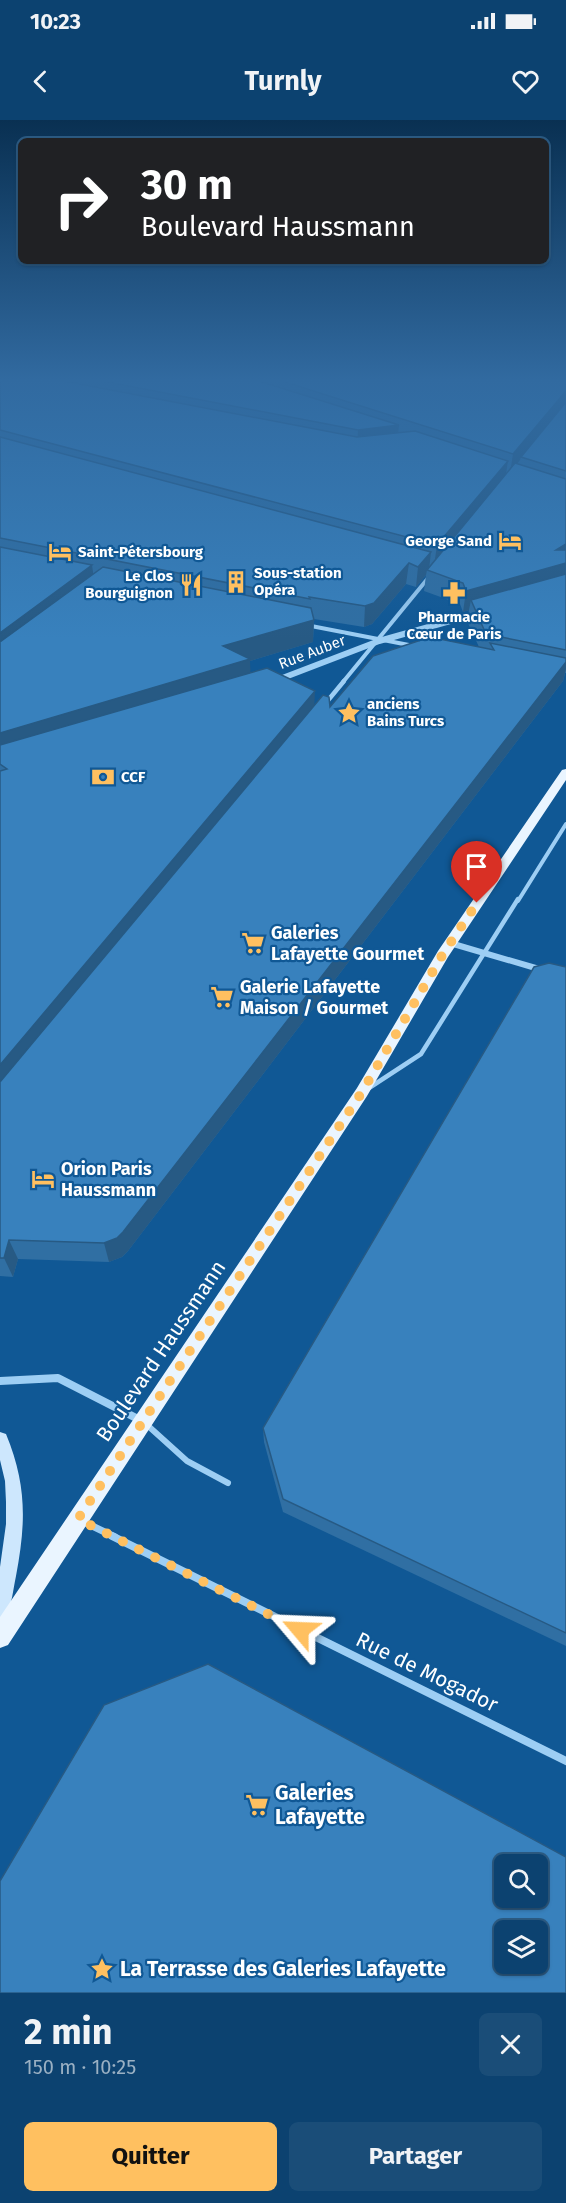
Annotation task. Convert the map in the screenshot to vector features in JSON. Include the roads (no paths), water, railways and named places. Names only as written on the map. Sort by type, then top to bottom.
[{"type":"main road","name":"Boulevard Haussmann","points":[[0,1636],[362,1092],[450,943],[566,771]]},
{"type":"main road","points":[[0,1440],[10,1459],[15,1493],[11,1554],[0,1611]]},
{"type":"street","points":[[319,712],[435,570]]},
{"type":"street","name":"Rue Auber","points":[[262,685],[379,640],[486,611]]},
{"type":"street","points":[[303,625],[421,648]]},
{"type":"street","points":[[450,943],[548,971]]},
{"type":"street","points":[[0,1381],[58,1378],[143,1421]]},
{"type":"street","name":"Rue de Mogador","points":[[78,1519],[566,1761]]},
{"type":"lane","name":"Boulevard Haussmann","points":[[362,1092],[421,1054],[566,824]]},
{"type":"lane","points":[[143,1421],[187,1461],[228,1483]]},
{"type":"place","name":"George Sand","points":[[510,541]]},
{"type":"place","name":"Saint-Pétersbourg","points":[[60,552]]},
{"type":"place","name":"Sous-station Opéra","points":[[236,582]]},
{"type":"place","name":"Le Clos Bourguignon","points":[[191,585]]},
{"type":"place","name":"Pharmacie Cœur de Paris","points":[[454,593]]},
{"type":"place","name":"anciens Bains Turcs","points":[[349,713]]},
{"type":"place","name":"CCF","points":[[103,777]]},
{"type":"place","name":"Galeries Lafayette Gourmet","points":[[253,943]]},
{"type":"place","name":"Galerie Lafayette Maison / Gourmet","points":[[222,997]]},
{"type":"place","name":"Orion Paris Haussmann","points":[[43,1179]]},
{"type":"place","name":"Galeries Lafayette","points":[[257,1805]]},
{"type":"place","name":"La Terrasse des Galeries Lafayette","points":[[102,1969]]}]
